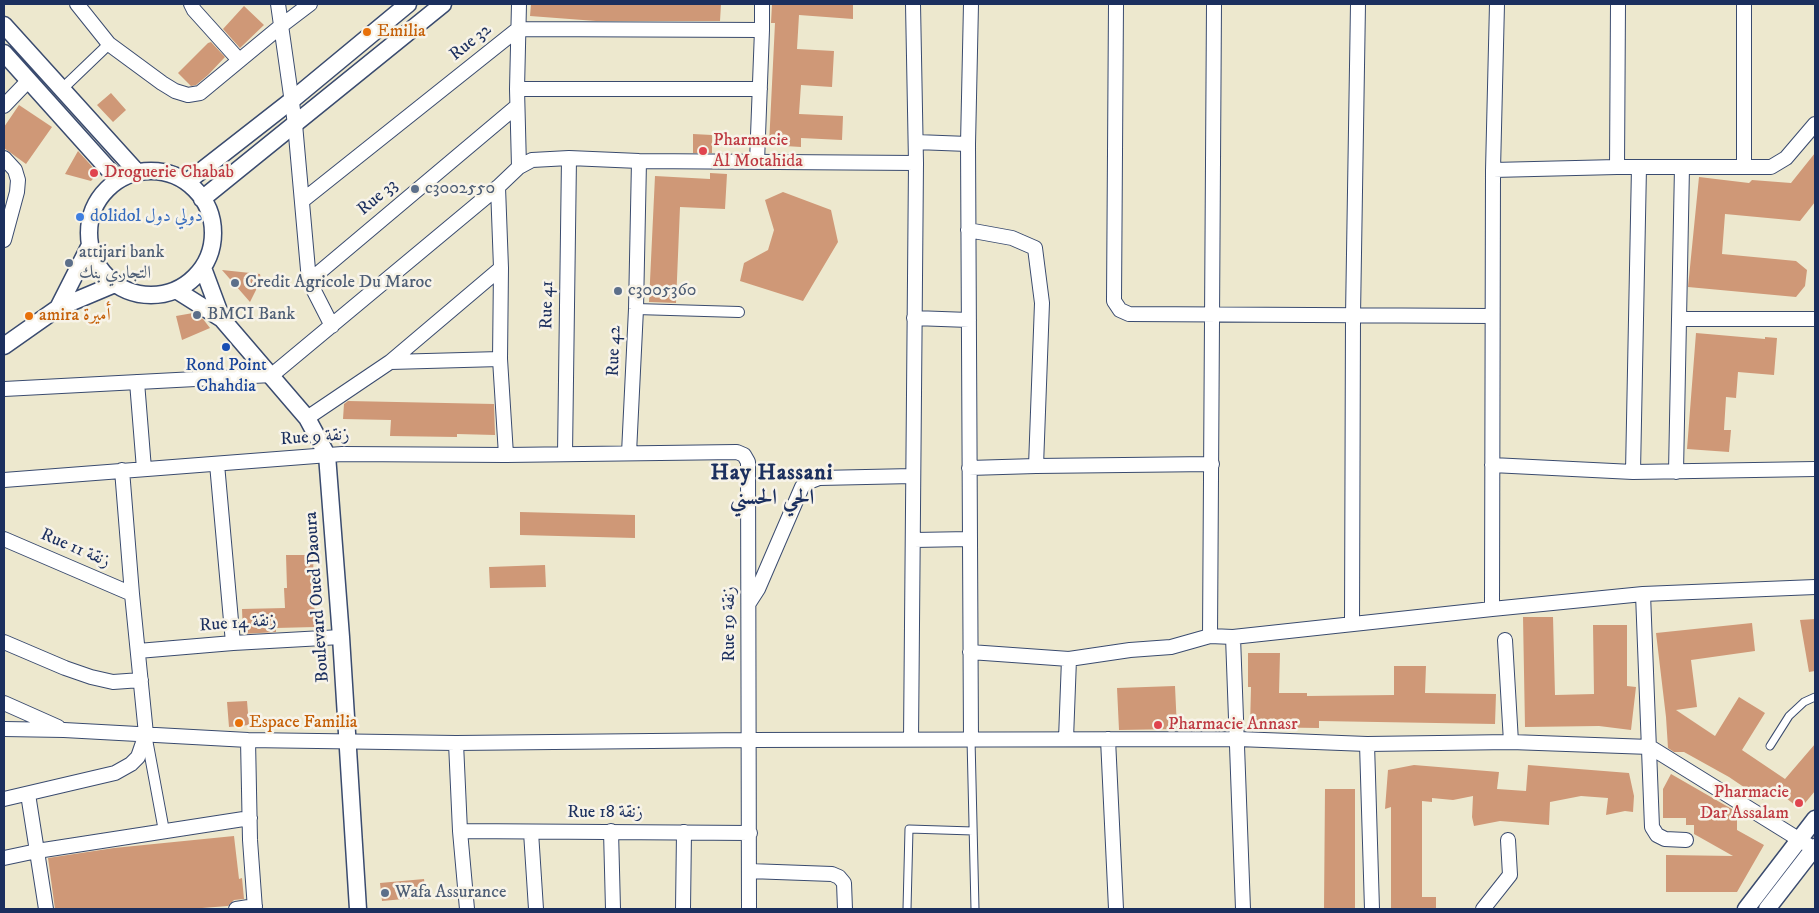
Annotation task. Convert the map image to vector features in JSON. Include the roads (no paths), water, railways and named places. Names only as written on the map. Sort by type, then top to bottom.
[{"type":"street","points":[[76,4],[109,44],[162,83],[175,91],[188,95],[200,93],[310,4]]},
{"type":"street","points":[[192,4],[194,10],[239,60]]},
{"type":"street","points":[[278,4],[295,124],[309,281],[332,326]]},
{"type":"street","points":[[187,182],[292,100],[408,4]]},
{"type":"street","points":[[202,199],[443,4]]},
{"type":"street","points":[[519,4],[517,89],[519,167]]},
{"type":"street","points":[[757,162],[762,4]]},
{"type":"street","points":[[911,739],[916,163],[913,4]]},
{"type":"street","points":[[971,4],[968,144],[971,739]]},
{"type":"street","points":[[1116,4],[1114,301],[1120,310],[1129,314],[1492,316]]},
{"type":"street","points":[[1210,636],[1214,4]]},
{"type":"street","points":[[1352,624],[1353,316],[1358,4]]},
{"type":"street","points":[[1492,608],[1493,170],[1497,4]]},
{"type":"street","points":[[1618,4],[1618,167]]},
{"type":"street","points":[[1744,4],[1744,167]]},
{"type":"street","points":[[4,25],[137,172]]},
{"type":"street","name":"Rue 32","points":[[302,201],[518,29],[762,30]]},
{"type":"street","points":[[61,90],[109,44]]},
{"type":"street","points":[[4,53],[118,180]]},
{"type":"street","points":[[4,106],[28,81]]},
{"type":"street","points":[[517,89],[760,89]]},
{"type":"street","name":"Rue 33","points":[[309,281],[517,106]]},
{"type":"street","points":[[1493,170],[1618,167],[1771,167],[1786,158],[1815,124]]},
{"type":"street","points":[[916,142],[968,144]]},
{"type":"street","points":[[4,158],[15,170],[18,180],[17,192],[4,240]]},
{"type":"street","points":[[4,389],[272,375],[498,187],[519,167],[532,160],[569,158],[639,161],[916,163]]},
{"type":"street","name":"Rue 41","points":[[565,454],[569,158]]},
{"type":"street","name":"Rue 42","points":[[630,453],[636,309],[639,161]]},
{"type":"street","points":[[1633,472],[1639,167]]},
{"type":"street","points":[[1676,472],[1682,167]]},
{"type":"street","points":[[154,171],[171,174],[187,182],[202,199],[210,215],[213,233],[210,251],[203,268],[176,290],[161,294],[145,295],[115,284],[99,267],[90,245],[90,220],[100,197],[118,180],[137,172],[154,171]]},
{"type":"street","points":[[498,187],[501,268],[500,359],[506,455]]},
{"type":"street","points":[[968,230],[1012,238],[1035,248],[1042,303],[1036,466]]},
{"type":"street","points":[[58,308],[90,245]]},
{"type":"street","name":"Boulevard Oued Daoura","points":[[203,268],[222,319]]},
{"type":"street","points":[[307,418],[390,362],[501,268]]},
{"type":"street","points":[[4,346],[58,308],[115,284]]},
{"type":"street","name":"Boulevard Oued Daoura","points":[[176,290],[222,319],[307,418],[328,455],[342,637],[358,909]]},
{"type":"street","points":[[636,309],[739,312]]},
{"type":"street","points":[[914,318],[969,320]]},
{"type":"street","points":[[1679,319],[1815,319]]},
{"type":"street","points":[[390,362],[500,359]]},
{"type":"street","points":[[136,382],[144,469]]},
{"type":"street","name":"Rue 19 زنقة","points":[[630,453],[737,452],[747,458],[750,740],[749,909]]},
{"type":"street","name":"Rue 9 زنقة","points":[[4,480],[328,455],[630,453]]},
{"type":"street","points":[[218,464],[233,643]]},
{"type":"street","points":[[969,468],[1212,464]]},
{"type":"street","points":[[1492,465],[1633,472],[1815,469]]},
{"type":"street","points":[[122,470],[146,734],[164,831]]},
{"type":"street","points":[[749,603],[758,589],[806,482],[819,478],[913,476]]},
{"type":"street","name":"Rue 11 زنقة","points":[[4,539],[132,594]]},
{"type":"street","points":[[914,540],[970,539]]},
{"type":"street","points":[[970,652],[1069,659],[1171,646],[1210,636],[1233,637],[1492,608],[1642,594],[1815,587]]},
{"type":"street","points":[[1642,594],[1652,827],[1657,835],[1665,839],[1686,840]]},
{"type":"street","name":"Rue 14 زنقة","points":[[138,651],[342,637]]},
{"type":"street","points":[[1233,637],[1243,909]]},
{"type":"street","points":[[1505,640],[1510,742]]},
{"type":"street","points":[[4,642],[65,668],[90,676],[112,682],[141,680]]},
{"type":"street","points":[[1066,739],[1069,659]]},
{"type":"street","points":[[4,703],[64,730]]},
{"type":"street","points":[[4,730],[64,730],[248,740],[348,742],[1238,739],[1367,744],[1510,742],[1650,748],[1815,849],[1767,909]]},
{"type":"street","points":[[4,799],[115,773],[131,764],[138,757],[146,734]]},
{"type":"street","points":[[1108,739],[1116,909]]},
{"type":"street","points":[[236,909],[255,908],[248,740]]},
{"type":"street","points":[[456,743],[466,909]]},
{"type":"street","points":[[1367,744],[1372,909]]},
{"type":"street","points":[[28,794],[46,909]]},
{"type":"street","points":[[4,858],[37,850],[250,818]]},
{"type":"street","points":[[1746,909],[1815,819]]},
{"type":"street","name":"Rue 18 زنقة","points":[[460,831],[750,833]]},
{"type":"street","points":[[531,832],[536,909]]},
{"type":"street","points":[[611,832],[613,909]]},
{"type":"street","points":[[683,909],[684,832]]},
{"type":"street","points":[[1483,909],[1510,875],[1508,840]]},
{"type":"street","points":[[749,871],[832,874],[839,876],[844,884],[844,909]]},
{"type":"lane","points":[[1770,746],[1789,716],[1804,702],[1815,697]]},
{"type":"lane","points":[[971,739],[975,909]]},
{"type":"lane","points":[[906,909],[909,829],[973,831]]},
{"type":"place","name":"Emilia","points":[[367,32]]},
{"type":"place","name":"Pharmacie Al Motahida","points":[[703,151]]},
{"type":"place","name":"Droguerie Chabab","points":[[94,173]]},
{"type":"place","name":"c3002550","points":[[415,189]]},
{"type":"place","name":"dolidol دولي دول","points":[[80,217]]},
{"type":"place","name":"attijari bank التجاري بنك","points":[[69,263]]},
{"type":"place","name":"Credit Agricole Du Maroc","points":[[235,283]]},
{"type":"place","name":"c3005360","points":[[618,291]]},
{"type":"place","name":"BMCI Bank","points":[[197,315]]},
{"type":"place","name":"amira أميرة","points":[[29,316]]},
{"type":"place","name":"Rond Point Chahdia","points":[[226,347]]},
{"type":"place","name":"Espace Familia","points":[[239,723]]},
{"type":"place","name":"Pharmacie Annasr","points":[[1158,725]]},
{"type":"place","name":"Pharmacie Dar Assalam","points":[[1799,803]]},
{"type":"place","name":"Wafa Assurance","points":[[385,893]]},
{"type":"district","name":"Hay Hassani الحي الحسني","points":[[772,486]]}]
